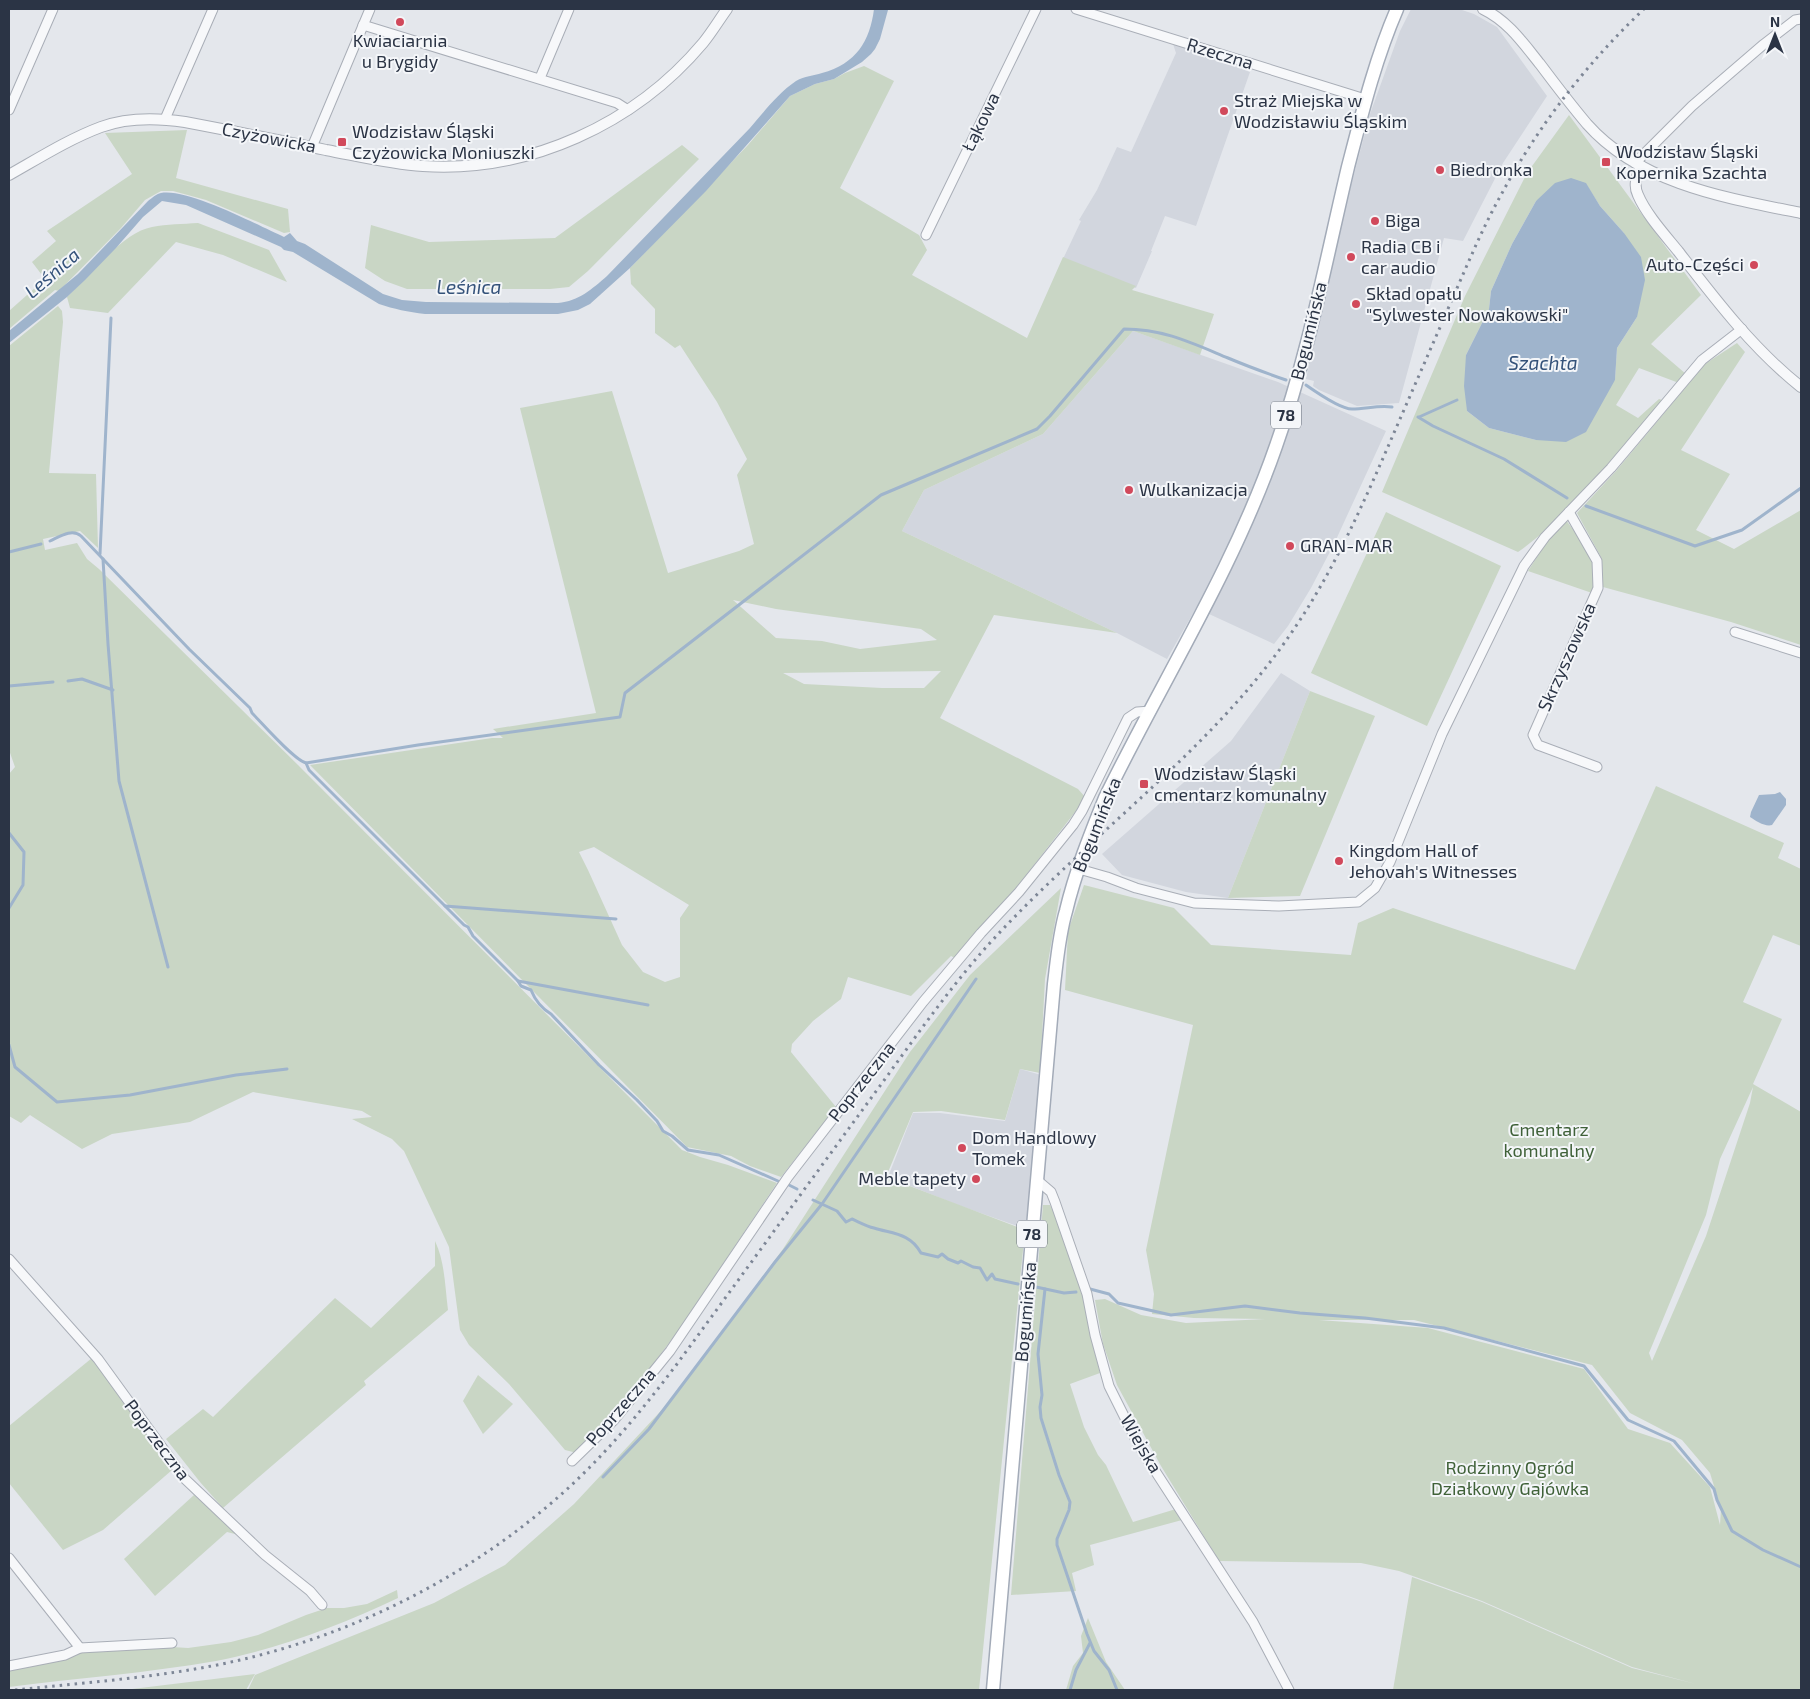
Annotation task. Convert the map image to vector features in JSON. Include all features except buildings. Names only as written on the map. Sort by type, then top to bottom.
[{"type":"main road","name":"Bogumińska","points":[[993,1690],[1058,945],[1066,910],[1094,826],[1106,798],[1237,541],[1276,446],[1303,357],[1365,98],[1381,46],[1397,9]]},
{"type":"street","points":[[9,110],[53,9]]},
{"type":"street","points":[[164,119],[213,9]]},
{"type":"street","points":[[312,147],[370,9]]},
{"type":"street","points":[[540,78],[570,9]]},
{"type":"street","name":"Czyżowicka","points":[[9,175],[61,145],[101,127],[136,119],[164,119],[185,122],[381,161],[423,166],[484,164],[542,151],[600,127],[628,110],[666,81],[703,43],[727,9]]},
{"type":"street","name":"Łąkowa","points":[[926,235],[1036,9]]},
{"type":"street","name":"Rzeczna","points":[[1076,9],[1365,98]]},
{"type":"street","points":[[1486,9],[1517,35],[1595,132],[1612,148],[1638,164],[1710,193],[1801,213]]},
{"type":"street","points":[[1801,18],[1795,20],[1764,44],[1692,106],[1638,164],[1635,186],[1637,195],[1667,238],[1742,329],[1780,370],[1801,387]]},
{"type":"street","points":[[363,25],[540,78],[617,103],[628,110]]},
{"type":"street","points":[[1568,512],[1611,468],[1702,360],[1742,329]]},
{"type":"street","name":"Bogumińska","points":[[1079,869],[1136,888],[1194,903],[1279,906],[1358,902],[1375,888],[1390,862],[1442,734],[1524,566],[1568,512]]},
{"type":"street","name":"Skrzyszowska","points":[[1568,512],[1597,561],[1598,588],[1533,735],[1538,745],[1598,767]]},
{"type":"street","points":[[1735,632],[1801,654]]},
{"type":"street","name":"Poprzeczna","points":[[572,1461],[614,1420],[670,1351],[788,1177],[923,1002],[981,933],[1019,892],[1072,825],[1082,810],[1128,718],[1137,712],[1151,711]]},
{"type":"street","name":"Wiejska","points":[[1037,1180],[1051,1192],[1055,1202],[1086,1294],[1109,1386],[1123,1416],[1139,1446],[1253,1622],[1289,1690]]},
{"type":"street","name":"Poprzeczna","points":[[9,1259],[98,1360],[185,1479],[266,1555],[310,1591],[322,1605]]},
{"type":"street","points":[[9,1558],[80,1648]]},
{"type":"street","points":[[9,1666],[65,1654],[80,1648],[172,1643]]},
{"type":"shaded area","points":[[1411,9],[1459,9],[1474,14],[1497,27],[1547,96],[1503,163],[1463,241],[1444,238],[1399,403],[1357,406],[1319,390],[1313,386],[1314,381],[1306,379],[1339,231],[1370,114],[1400,31]]},
{"type":"shaded area","points":[[1173,44],[1250,72],[1196,226],[1165,216],[1136,288],[1063,259],[1081,221],[1079,220],[1097,190],[1117,147],[1131,152],[1176,53]]},
{"type":"shaded area","points":[[1133,331],[1278,382],[1386,431],[1334,544],[1311,588],[1288,626],[1274,644],[1196,608],[1167,659],[1117,633],[902,531],[924,490],[1043,434]]},
{"type":"shaded area","points":[[1281,673],[1310,691],[1228,898],[1186,892],[1122,875],[1102,854],[1231,741]]},
{"type":"shaded area","points":[[1020,1069],[1041,1075],[1026,1229],[958,1205],[888,1177],[913,1113],[940,1113],[1005,1121]]},
{"type":"green space","points":[[864,66],[894,81],[840,188],[919,235],[927,250],[912,275],[1027,338],[1063,257],[1136,286],[1132,290],[1214,314],[1200,355],[1133,331],[1043,434],[924,490],[902,531],[1117,633],[994,615],[940,718],[1078,789],[1086,798],[1020,883],[955,958],[951,956],[911,996],[848,977],[841,999],[813,1021],[792,1044],[791,1052],[836,1107],[781,1177],[750,1166],[731,1156],[687,1147],[310,765],[492,738],[503,738],[493,729],[596,713],[520,408],[612,391],[668,573],[739,551],[754,544],[737,475],[747,459],[717,402],[680,345],[675,348],[655,333],[655,309],[631,284],[630,268],[748,145],[790,96]],"holes":[[[733,600],[776,609],[921,629],[937,640],[860,649],[822,641],[776,638]],[[941,671],[924,688],[804,684],[783,673]],[[594,847],[689,905],[680,918],[680,977],[665,982],[643,972],[622,945],[579,852]]]},
{"type":"green space","points":[[1569,115],[1701,295],[1651,344],[1686,374],[1679,383],[1639,368],[1616,405],[1638,418],[1659,399],[1665,401],[1577,501],[1518,552],[1382,492],[1465,296],[1527,173]],"holes":[[[1586,184],[1600,206],[1624,233],[1637,317],[1617,348],[1615,380],[1536,440],[1489,428],[1467,411],[1466,355],[1489,309],[1491,291],[1512,244],[1536,201]]]},
{"type":"green space","points":[[187,130],[176,178],[288,209],[290,232],[284,233],[206,200],[173,191],[161,191],[145,200],[121,228],[59,291],[55,290],[9,329],[9,311],[45,279],[32,262],[56,241],[47,231],[132,174],[105,133]]},
{"type":"green space","points":[[682,145],[699,159],[588,271],[569,287],[550,289],[407,289],[385,281],[365,268],[371,225],[429,242],[555,238]]},
{"type":"green space","points":[[198,223],[269,250],[287,282],[223,255],[176,242],[108,313],[70,308],[67,297],[107,256],[130,237],[152,227]]},
{"type":"green space","points":[[58,306],[62,311],[63,322],[49,473],[96,474],[98,548],[80,531],[43,539],[45,550],[77,543],[87,559],[298,765],[682,1150],[777,1183],[678,1331],[621,1407],[577,1453],[565,1450],[509,1384],[469,1345],[460,1330],[449,1247],[404,1151],[392,1139],[352,1119],[372,1117],[362,1111],[253,1092],[190,1122],[112,1134],[82,1149],[30,1115],[21,1123],[9,1116],[9,774],[15,767],[9,750],[9,346]]},
{"type":"green space","points":[[1737,343],[1745,352],[1681,450],[1730,474],[1696,530],[1734,549],[1801,510],[1801,645],[1731,622],[1603,587],[1602,559],[1577,513],[1616,471],[1705,364]]},
{"type":"green space","points":[[1386,512],[1501,566],[1427,726],[1311,673]]},
{"type":"green space","points":[[1566,520],[1584,545],[1593,563],[1595,583],[1592,593],[1528,571],[1548,540]]},
{"type":"green space","points":[[1310,691],[1375,716],[1300,896],[1228,898]]},
{"type":"green space","points":[[1656,786],[1784,843],[1778,858],[1801,869],[1801,946],[1773,935],[1743,1002],[1782,1019],[1753,1084],[1801,1112],[1801,1690],[1393,1690],[1412,1577],[1482,1602],[1632,1668],[1696,1684],[1632,1667],[1482,1601],[1399,1571],[1361,1563],[1219,1561],[1161,1466],[1117,1385],[1103,1344],[1095,1300],[1105,1299],[1141,1315],[1186,1323],[1265,1319],[1194,1318],[1152,1314],[1154,1294],[1146,1250],[1193,1025],[1065,990],[1068,931],[1084,885],[1174,908],[1211,945],[1351,955],[1358,923],[1393,908],[1575,970]],"holes":[[[1753,1087],[1750,1103],[1706,1236],[1652,1361],[1649,1353],[1706,1215],[1720,1159]],[[1319,1320],[1414,1320],[1592,1365],[1630,1413],[1682,1440],[1710,1473],[1721,1509],[1720,1525],[1710,1487],[1670,1443],[1628,1429],[1584,1369],[1428,1328]]]},
{"type":"green space","points":[[1061,888],[1045,979],[1040,1073],[1020,1069],[1005,1120],[941,1111],[913,1112],[886,1177],[1025,1230],[979,1690],[248,1690],[255,1675],[434,1603],[505,1565],[574,1504],[672,1399],[783,1249],[910,1052],[970,975]]},
{"type":"green space","points":[[1043,1205],[1050,1205],[1058,1221],[1083,1294],[1089,1330],[1100,1373],[1070,1384],[1084,1427],[1098,1455],[1106,1465],[1133,1522],[1176,1509],[1182,1520],[1090,1545],[1094,1565],[1072,1573],[1076,1591],[1011,1595]]},
{"type":"green space","points":[[435,1241],[443,1266],[448,1310],[364,1381],[366,1385],[223,1508],[166,1439],[203,1409],[213,1417],[335,1298],[371,1328],[435,1266]]},
{"type":"green space","points":[[92,1358],[172,1470],[103,1530],[63,1550],[9,1483],[9,1426]]},
{"type":"green space","points":[[478,1375],[513,1404],[483,1434],[463,1401]]},
{"type":"green space","points":[[194,1495],[239,1535],[227,1532],[155,1596],[124,1559]]},
{"type":"green space","points":[[397,1590],[398,1598],[354,1618],[286,1643],[239,1656],[164,1669],[9,1687],[9,1670],[80,1652],[157,1646],[188,1648],[231,1642],[258,1635],[327,1608],[344,1608],[367,1604]]},
{"type":"green space","points":[[1088,1618],[1106,1662],[1125,1690],[1066,1690],[1073,1666],[1083,1653],[1081,1636]]},
{"type":"green space","points":[[255,1674],[246,1690],[124,1690]]},
{"type":"water","points":[[874,9],[888,10],[880,39],[871,54],[862,62],[834,79],[815,84],[790,96],[706,191],[630,268],[590,304],[578,310],[558,314],[425,314],[390,307],[379,304],[293,252],[284,250],[186,205],[162,201],[143,217],[116,248],[67,297],[9,343],[9,331],[78,274],[148,201],[161,193],[188,196],[205,202],[284,237],[290,233],[297,241],[305,244],[383,294],[402,300],[426,302],[558,303],[572,300],[590,290],[607,276],[750,128],[783,91],[799,79],[834,69],[852,57],[865,41]]},
{"type":"water","name":"Szachta","points":[[1571,178],[1586,183],[1600,206],[1624,233],[1641,257],[1645,280],[1637,317],[1617,348],[1615,380],[1586,432],[1566,442],[1536,440],[1489,428],[1467,411],[1464,386],[1466,355],[1489,309],[1491,291],[1512,244],[1536,201],[1555,183]]},
{"type":"water","points":[[1780,792],[1786,799],[1786,805],[1772,825],[1758,822],[1750,817],[1759,795]]},
{"type":"waterway","points":[[100,554],[111,318]]},
{"type":"waterway","points":[[306,763],[418,745],[620,717],[625,693],[881,495],[1037,429],[1124,329],[1152,331],[1178,338],[1286,380]]},
{"type":"waterway","points":[[1306,385],[1328,400],[1347,408],[1392,407]]},
{"type":"waterway","points":[[1419,417],[1457,400]]},
{"type":"waterway","points":[[1418,417],[1433,426],[1504,459],[1567,498]]},
{"type":"waterway","points":[[1586,506],[1695,546],[1742,530],[1801,488]]},
{"type":"waterway","points":[[50,541],[70,533],[81,536],[189,649],[250,708],[252,713],[278,741],[306,763],[309,770],[468,927],[473,936],[521,986],[531,990],[541,1006],[551,1014],[599,1065],[637,1100],[657,1121],[663,1131],[688,1150],[719,1155],[778,1181]]},
{"type":"waterway","points":[[9,552],[41,544]]},
{"type":"waterway","points":[[103,559],[119,781],[168,967]]},
{"type":"waterway","points":[[68,681],[82,679],[113,690]]},
{"type":"waterway","points":[[9,686],[53,682]]},
{"type":"waterway","points":[[9,833],[24,852],[23,885],[9,908]]},
{"type":"waterway","points":[[445,906],[616,919]]},
{"type":"waterway","points":[[603,1477],[649,1429],[775,1262],[822,1204],[976,979]]},
{"type":"waterway","points":[[518,981],[648,1005]]},
{"type":"waterway","points":[[9,1045],[15,1067],[57,1102],[130,1095],[236,1075],[287,1069]]},
{"type":"waterway","points":[[789,1185],[797,1189]]},
{"type":"waterway","points":[[813,1200],[837,1211],[846,1222],[852,1219],[906,1238],[917,1246],[921,1253],[938,1257],[942,1254],[958,1263],[961,1261],[980,1268],[987,1280],[992,1274],[995,1279],[1018,1284]]},
{"type":"waterway","points":[[1036,1287],[1064,1293],[1076,1292]]},
{"type":"waterway","points":[[1045,1289],[1038,1354],[1042,1395],[1041,1418],[1059,1475],[1070,1502],[1069,1510],[1057,1539],[1057,1545],[1094,1651],[1109,1670],[1117,1690]]},
{"type":"waterway","points":[[1090,1289],[1109,1294],[1118,1303],[1171,1315],[1245,1306],[1444,1328],[1584,1366],[1628,1420],[1674,1441],[1714,1489],[1717,1500],[1732,1531],[1763,1550],[1801,1567]]},
{"type":"waterway","points":[[1070,1690],[1076,1670],[1090,1643]]},
{"type":"railway","points":[[15,1690],[128,1678],[212,1666],[285,1648],[371,1616],[453,1574],[530,1521],[565,1491],[610,1446],[677,1364],[972,963],[1027,904],[1148,792],[1226,714],[1261,673],[1294,629],[1321,586],[1356,518],[1476,244],[1515,169],[1547,120],[1583,73],[1644,9]]},
{"type":"place","name":"Kwiaciarnia u Brygidy","points":[[400,22]]},
{"type":"place","name":"Straż Miejska w Wodzisławiu Śląskim","points":[[1224,111]]},
{"type":"place","name":"Wodzisław Śląski Czyżowicka Moniuszki","points":[[342,142]]},
{"type":"place","name":"Wodzisław Śląski Kopernika Szachta","points":[[1606,162]]},
{"type":"place","name":"Biedronka","points":[[1440,170]]},
{"type":"place","name":"Biga","points":[[1375,221]]},
{"type":"place","name":"Radia CB i car audio","points":[[1351,257]]},
{"type":"place","name":"Auto-Części","points":[[1754,265]]},
{"type":"place","name":"Skład opału \"Sylwester Nowakowski\"","points":[[1356,304]]},
{"type":"place","name":"Wulkanizacja","points":[[1129,490]]},
{"type":"place","name":"GRAN-MAR","points":[[1290,546]]},
{"type":"place","name":"Wodzisław Śląski cmentarz komunalny","points":[[1144,784]]},
{"type":"place","name":"Kingdom Hall of Jehovah's Witnesses","points":[[1339,861]]},
{"type":"place","name":"Dom Handlowy Tomek","points":[[962,1148]]},
{"type":"place","name":"Meble tapety","points":[[976,1179]]},
{"type":"water label","name":"Leśnica","points":[[52,273]]},
{"type":"water label","name":"Leśnica","points":[[469,287]]},
{"type":"park label","name":"Cmentarz komunalny","points":[[1549,1140]]},
{"type":"park label","name":"Rodzinny Ogród Działkowy Gajówka","points":[[1510,1478]]}]
